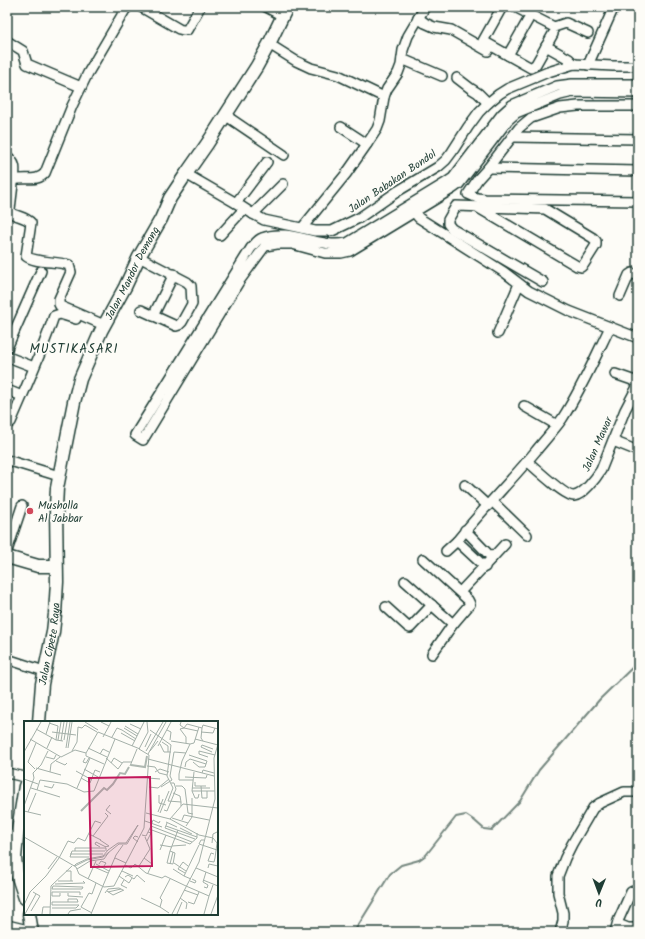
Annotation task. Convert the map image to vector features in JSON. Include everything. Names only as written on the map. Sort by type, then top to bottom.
[{"type":"main road","name":"Jalan Mandor Demong","points":[[56,566],[57,488],[80,379],[103,328],[170,198],[208,144],[256,66],[269,44],[285,11]]},
{"type":"main road","points":[[7,558],[38,566],[56,566]]},
{"type":"main road","name":"Jalan Cipete Raya","points":[[39,721],[44,671],[53,632],[55,614],[57,582],[56,566]]},
{"type":"main road","points":[[24,790],[12,836],[17,874],[24,895]]},
{"type":"main road","points":[[29,915],[32,931]]},
{"type":"street","points":[[14,180],[42,177],[51,160],[72,106],[88,73],[128,7]]},
{"type":"street","points":[[141,7],[179,29],[187,30],[200,7]]},
{"type":"street","points":[[266,7],[285,11]]},
{"type":"street","points":[[302,228],[346,174],[377,128],[387,89],[398,73],[401,65],[404,46],[408,36],[425,7]]},
{"type":"street","points":[[502,7],[483,41],[531,68],[536,64],[552,34]]},
{"type":"street","points":[[515,7],[554,27],[566,23],[588,33]]},
{"type":"street","points":[[588,65],[612,8]]},
{"type":"street","points":[[418,18],[434,27],[451,30],[537,76]]},
{"type":"street","points":[[508,55],[528,20]]},
{"type":"street","points":[[7,41],[23,51],[27,64],[81,87]]},
{"type":"street","points":[[269,44],[296,61],[311,68],[338,75],[384,97]]},
{"type":"street","points":[[546,46],[569,59],[574,64]]},
{"type":"street","points":[[402,59],[442,76]]},
{"type":"street","name":"Jalan Babakan Bondol","points":[[186,174],[268,222],[315,231],[332,231],[359,218],[398,191],[433,171],[446,160],[468,126],[488,103],[498,94],[507,89],[537,76],[574,64],[638,66]]},
{"type":"street","points":[[457,78],[478,93],[488,103]]},
{"type":"street","points":[[237,278],[135,435],[143,440],[237,278],[251,248],[261,238],[276,235],[293,236],[326,244],[346,243],[459,184],[501,122],[508,120],[516,113],[560,95],[638,84]]},
{"type":"street","points":[[606,88],[638,93]]},
{"type":"street","points":[[543,282],[452,229],[448,224],[448,220],[456,206],[468,194],[478,179],[519,128],[531,118],[560,108],[578,106],[638,106]]},
{"type":"street","points":[[225,115],[284,155]]},
{"type":"street","points":[[341,127],[367,144]]},
{"type":"street","points":[[512,138],[638,140]]},
{"type":"street","points":[[7,156],[14,163],[15,167],[10,212],[29,220],[31,223],[26,256],[28,258],[69,265],[71,272],[59,299],[60,306],[103,328]]},
{"type":"street","points":[[236,203],[267,162]]},
{"type":"street","points":[[488,168],[638,170]]},
{"type":"street","points":[[253,214],[283,184]]},
{"type":"street","points":[[398,191],[419,218],[504,272],[535,294],[569,311],[637,336]]},
{"type":"street","points":[[468,194],[477,198],[545,204],[593,238],[596,241],[596,245],[584,264],[581,267],[577,266],[477,207]]},
{"type":"street","points":[[456,206],[477,207],[638,201]]},
{"type":"street","points":[[220,235],[244,209]]},
{"type":"street","points":[[139,257],[187,282],[191,286],[192,304],[179,325],[174,325],[141,310]]},
{"type":"street","points":[[7,348],[41,271]]},
{"type":"street","points":[[620,296],[629,275],[632,273],[638,276]]},
{"type":"street","points":[[153,316],[174,274]]},
{"type":"street","points":[[498,333],[519,284]]},
{"type":"street","points":[[7,424],[11,422],[44,346],[54,316],[60,314],[103,328]]},
{"type":"street","points":[[446,551],[527,461],[557,425],[575,397],[610,327]]},
{"type":"street","points":[[7,356],[34,367]]},
{"type":"street","points":[[615,374],[638,384]]},
{"type":"street","name":"Jalan Mawar","points":[[527,461],[561,490],[569,495],[576,496],[596,479],[625,410],[638,384]]},
{"type":"street","points":[[7,390],[22,396]]},
{"type":"street","points":[[524,406],[557,425]]},
{"type":"street","points":[[613,440],[638,451]]},
{"type":"street","points":[[7,460],[59,476]]},
{"type":"street","points":[[465,485],[490,503],[527,535]]},
{"type":"street","points":[[7,551],[22,506]]},
{"type":"street","points":[[465,530],[492,558]]},
{"type":"street","points":[[456,541],[485,567]]},
{"type":"street","points":[[460,592],[505,544]]},
{"type":"street","points":[[423,559],[470,602],[432,654]]},
{"type":"street","points":[[405,580],[453,624]]},
{"type":"street","points":[[386,607],[410,628],[432,605]]},
{"type":"street","points":[[7,660],[44,671]]},
{"type":"street","points":[[7,773],[24,777]]},
{"type":"street","points":[[560,932],[563,921],[563,913],[558,893],[558,876],[572,844],[593,808],[600,803],[624,792],[638,792]]},
{"type":"street","points":[[638,892],[631,892],[616,928],[638,928]]},
{"type":"street","points":[[7,925],[32,931]]},
{"type":"waterway","points":[[354,932],[390,874],[401,865],[419,860],[426,855],[456,817],[466,815],[484,829],[492,830],[520,801],[539,770],[600,699],[638,662]]},
{"type":"place","name":"Musholla Al Jabbar","points":[[30,511]]},
{"type":"district","name":"MUSTIKASARI","points":[[74,348]]}]
